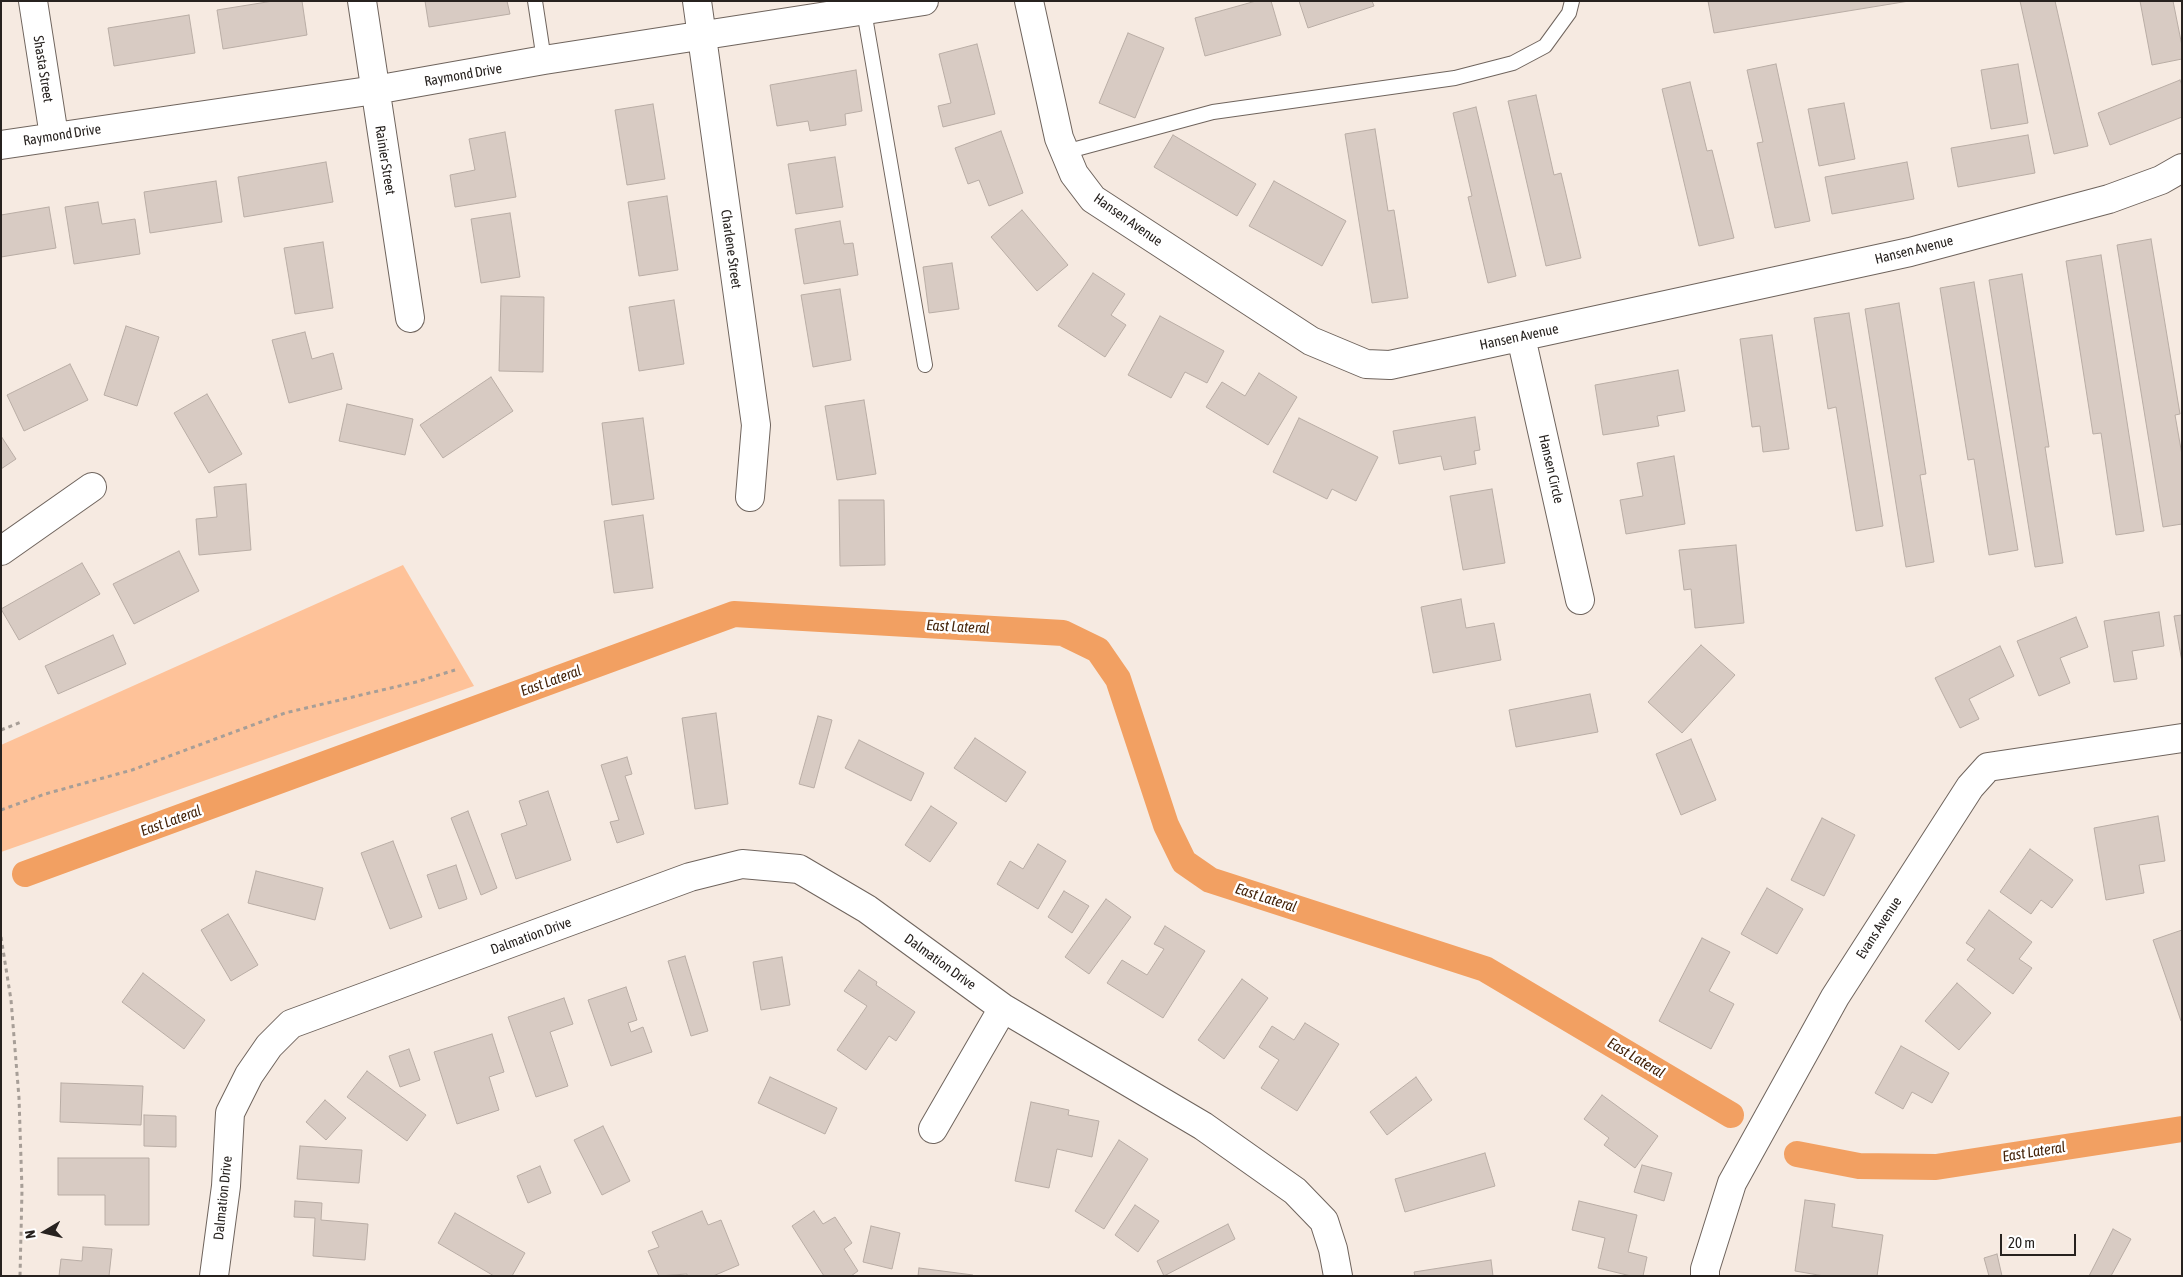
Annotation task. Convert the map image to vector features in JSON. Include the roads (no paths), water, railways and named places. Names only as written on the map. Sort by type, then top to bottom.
[{"type":"street","name":"Shasta Street","points":[[33,1],[54,136]]},
{"type":"street","name":"Rainier Street","points":[[362,1],[410,318]]},
{"type":"street","name":"Charlene Street","points":[[697,1],[756,426],[750,498]]},
{"type":"street","name":"Raymond Drive","points":[[1,145],[375,90],[544,60],[924,1]]},
{"type":"street","name":"Hansen Avenue","points":[[1029,1],[1059,138],[1074,174],[1093,199],[1310,341],[1366,364],[1390,365],[1910,252],[2109,199],[2161,180],[2182,168]]},
{"type":"street","name":"Hansen Circle","points":[[1521,337],[1580,600]]},
{"type":"street","points":[[1,551],[92,487]]},
{"type":"street","name":"Evans Avenue","points":[[1705,1276],[1705,1269],[1732,1183],[1835,997],[1970,786],[1988,767],[2182,738]]},
{"type":"street","name":"Dalmation Drive","points":[[214,1276],[226,1186],[230,1113],[249,1075],[269,1046],[290,1024],[690,877],[742,864],[799,868],[867,909],[1003,1008],[1203,1126],[1294,1191],[1324,1221],[1334,1249],[1338,1276]]},
{"type":"street","points":[[933,1129],[1003,1008]]},
{"type":"lane","points":[[535,1],[544,60]]},
{"type":"lane","points":[[1065,152],[1212,112],[1455,78],[1513,64],[1545,46],[1569,13],[1572,1]]},
{"type":"lane","points":[[864,11],[925,365]]},
{"type":"waterway","name":"East Lateral","points":[[25,874],[734,614],[1063,633],[1098,650],[1118,679],[1166,825],[1184,862],[1210,880],[1485,969],[1731,1115]]},
{"type":"waterway","name":"East Lateral","points":[[1797,1154],[1859,1166],[1936,1167],[2182,1129]]}]
